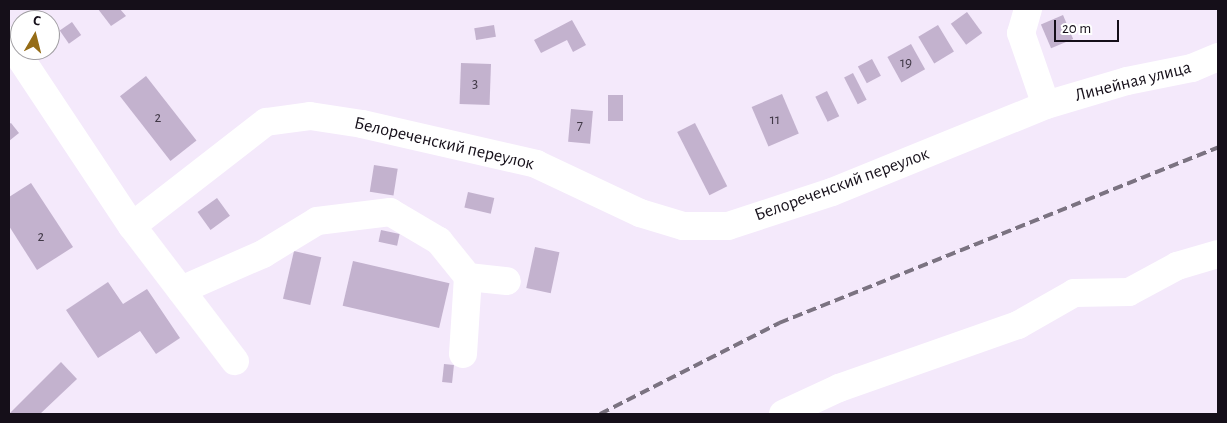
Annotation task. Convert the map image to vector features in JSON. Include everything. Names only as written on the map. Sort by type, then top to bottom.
[{"type":"street","points":[[1028,9],[1021,33],[1046,105]]},
{"type":"street","points":[[9,42],[132,226],[235,361]]},
{"type":"street","name":"Линейная улица","points":[[1046,105],[1127,81],[1192,68],[1218,57]]},
{"type":"street","name":"Белореченский переулок","points":[[132,226],[266,122],[310,116],[362,124],[536,164],[640,213],[683,226],[728,226],[832,192],[1046,105]]},
{"type":"street","points":[[181,290],[263,254],[317,221],[390,212],[439,241],[468,277],[463,354]]},
{"type":"street","points":[[783,414],[839,388],[1018,325],[1074,293],[1129,292],[1176,266],[1218,254]]},
{"type":"street","points":[[468,277],[507,281]]},
{"type":"building","points":[[98,9],[120,9],[126,16],[111,26]]},
{"type":"building","points":[[967,12],[982,33],[966,45],[951,24]]},
{"type":"building","points":[[1063,15],[1073,39],[1051,48],[1041,24]]},
{"type":"building","points":[[572,20],[586,45],[573,52],[567,40],[541,53],[534,40]]},
{"type":"building","points":[[72,22],[81,35],[69,44],[60,30]]},
{"type":"building","points":[[494,25],[496,37],[476,40],[474,28]]},
{"type":"building","points":[[938,25],[954,52],[934,63],[918,37]]},
{"type":"building","points":[[911,44],[925,69],[901,82],[887,57]]},
{"type":"building","points":[[872,59],[881,76],[867,83],[858,67]]},
{"type":"building","points":[[461,63],[491,64],[490,105],[460,104]]},
{"type":"building","points":[[853,73],[867,100],[858,104],[844,78]]},
{"type":"building","points":[[146,76],[196,141],[170,161],[120,96]]},
{"type":"building","points":[[827,91],[839,116],[828,122],[815,97]]},
{"type":"building","points":[[782,94],[799,134],[768,146],[752,107]]},
{"type":"building","points":[[608,95],[623,95],[623,121],[608,121]]},
{"type":"building","points":[[571,109],[593,111],[590,144],[568,142]]},
{"type":"building","points":[[11,123],[19,133],[9,141],[9,124]]},
{"type":"building","points":[[695,123],[727,186],[709,195],[677,132]]},
{"type":"building","points":[[374,165],[398,169],[393,195],[370,192]]},
{"type":"building","points":[[31,183],[73,247],[37,270],[9,226],[9,197]]},
{"type":"building","points":[[468,192],[494,198],[491,214],[464,208]]},
{"type":"building","points":[[217,198],[230,216],[211,230],[198,212]]},
{"type":"building","points":[[381,230],[400,234],[397,246],[379,242]]},
{"type":"building","points":[[535,247],[559,252],[551,293],[526,288]]},
{"type":"building","points":[[294,251],[321,257],[310,305],[283,299]]},
{"type":"building","points":[[353,261],[449,283],[439,328],[343,306]]},
{"type":"building","points":[[108,282],[123,304],[147,289],[180,338],[156,354],[140,331],[98,358],[66,310]]},
{"type":"building","points":[[61,362],[77,379],[40,414],[9,414]]},
{"type":"building","points":[[444,364],[454,365],[452,383],[442,382]]},
{"type":"railway","points":[[600,414],[779,323],[1218,147]]}]
